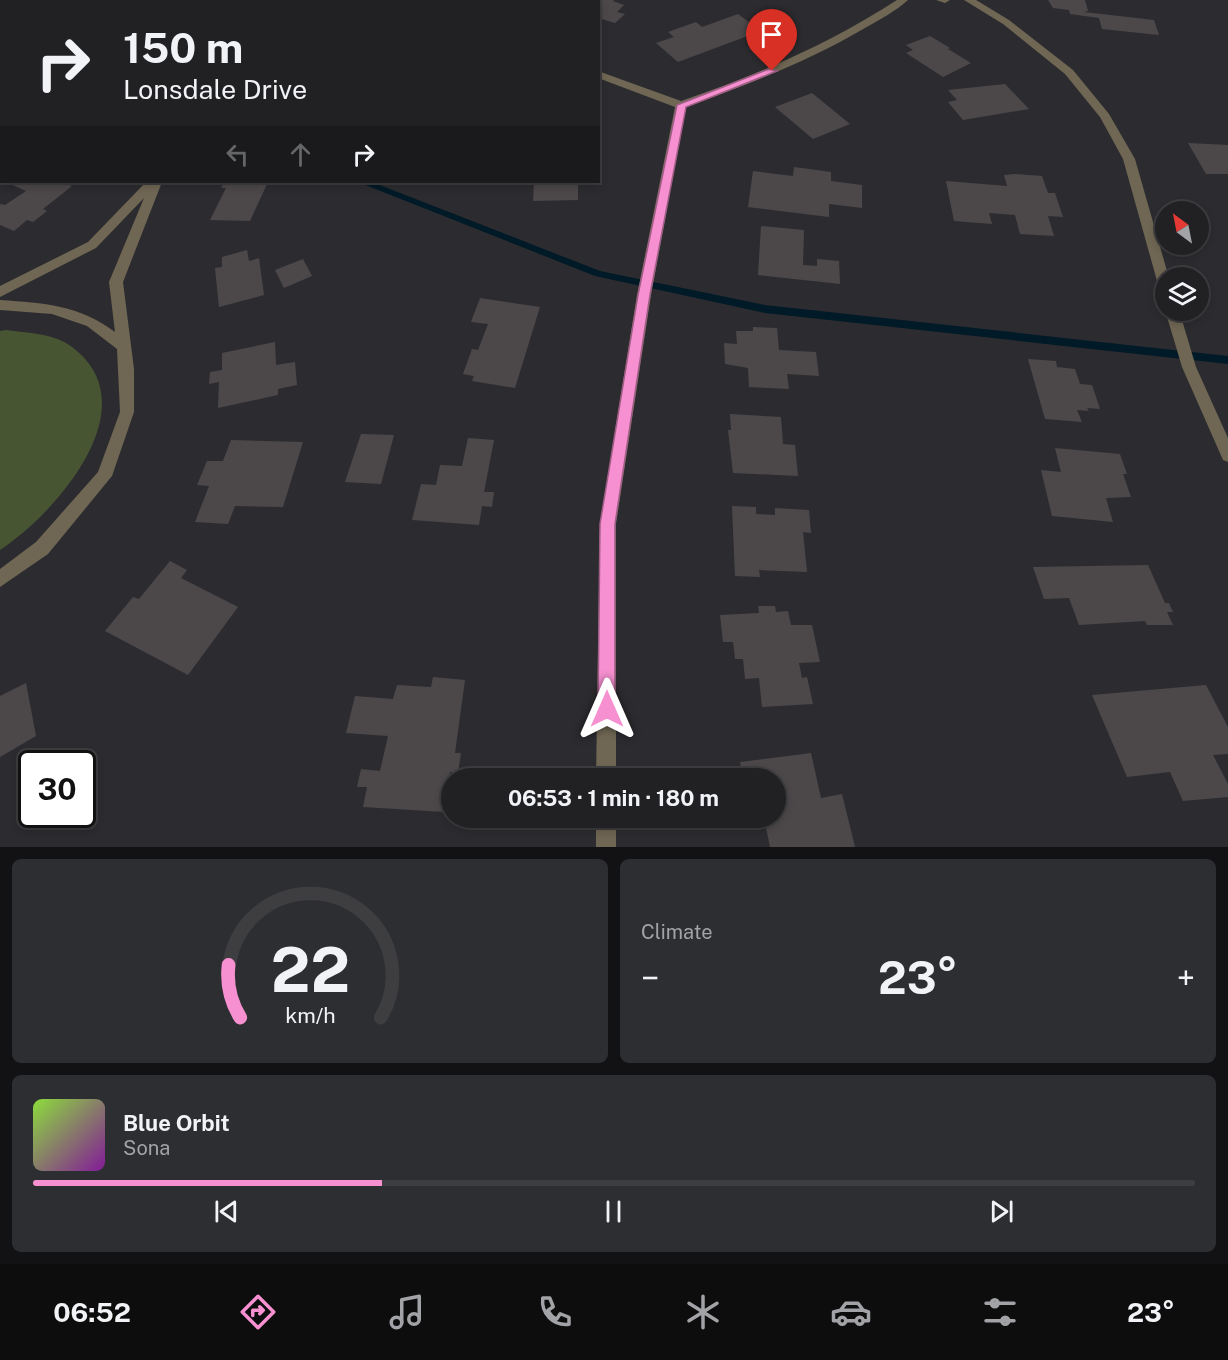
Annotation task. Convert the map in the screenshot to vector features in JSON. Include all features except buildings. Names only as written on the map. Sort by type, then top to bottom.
[{"type":"street","points":[[600,75],[681,105],[789,64],[858,29],[903,0]]},
{"type":"street","points":[[969,0],[1006,22],[1069,72],[1105,116],[1129,159],[1160,267]]},
{"type":"street","points":[[606,768],[608,524],[644,295],[681,105]]},
{"type":"street","points":[[0,292],[92,245],[153,183]]},
{"type":"street","points":[[0,579],[42,548],[104,476],[127,412],[124,346],[116,282],[154,183]]},
{"type":"street","points":[[0,305],[52,309],[92,322],[124,346]]},
{"type":"street","points":[[1175,321],[1189,367],[1228,455]]},
{"type":"street","points":[[606,828],[606,847]]},
{"type":"green space","points":[[0,331],[49,336],[72,347],[94,371],[102,399],[98,428],[86,457],[68,486],[46,511],[0,550]]},
{"type":"waterway","points":[[369,183],[598,274],[765,309],[1228,360]]},
{"type":"route","points":[[607,709],[608,524],[644,295],[681,105],[772,71]]}]
